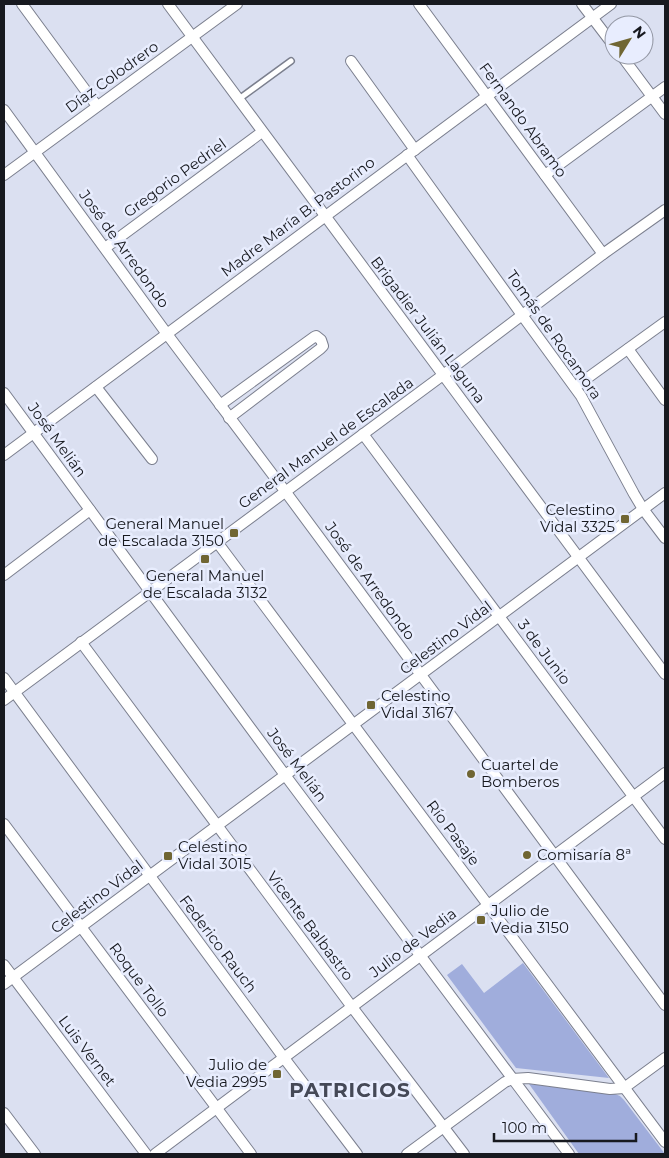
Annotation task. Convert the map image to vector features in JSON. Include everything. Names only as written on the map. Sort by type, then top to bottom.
[{"type":"street","points":[[22,4],[97,106]]},
{"type":"street","name":"Brigadier Julián Laguna","points":[[168,4],[665,674]]},
{"type":"street","name":"Díaz Colodrero","points":[[4,175],[237,4]]},
{"type":"street","name":"Fernando Abramo","points":[[421,4],[603,254]]},
{"type":"street","points":[[582,4],[604,33]]},
{"type":"street","name":"Madre María B. Pastorino","points":[[4,455],[610,4]]},
{"type":"street","name":"Tomás de Rocamora","points":[[351,61],[522,315],[581,396],[627,482],[643,509],[665,538]]},
{"type":"street","points":[[629,65],[665,114]]},
{"type":"street","points":[[545,175],[665,87]]},
{"type":"street","name":"José de Arredondo","points":[[4,110],[167,334],[665,1004]]},
{"type":"street","name":"Gregorio Pedriel","points":[[105,248],[262,132]]},
{"type":"street","name":"General Manuel de Escalada","points":[[4,700],[603,254],[665,210]]},
{"type":"street","points":[[575,387],[665,322]]},
{"type":"street","points":[[220,405],[314,336],[321,340],[323,346],[320,349],[230,418]]},
{"type":"street","points":[[628,349],[665,400]]},
{"type":"street","points":[[96,387],[152,459]]},
{"type":"street","name":"José Melián","points":[[4,393],[420,956],[569,1154]]},
{"type":"street","name":"3 de Junio","points":[[363,434],[665,839]]},
{"type":"street","name":"Celestino Vidal","points":[[4,984],[665,493]]},
{"type":"street","points":[[4,575],[90,510]]},
{"type":"street","name":"Río Pasaje","points":[[216,542],[665,1142]]},
{"type":"street","name":"Vicente Balbastro","points":[[81,642],[352,1007],[464,1154]]},
{"type":"street","name":"Federico Rauch","points":[[4,678],[357,1154]]},
{"type":"street","name":"Julio de Vedia","points":[[155,1154],[665,773]]},
{"type":"street","name":"Roque Tollo","points":[[4,824],[250,1154]]},
{"type":"street","name":"Luis Vernet","points":[[4,965],[146,1154]]},
{"type":"street","points":[[407,1154],[505,1082],[512,1079],[528,1078],[610,1089],[624,1088],[665,1058]]},
{"type":"street","points":[[4,1113],[35,1154]]},
{"type":"lane","points":[[238,100],[291,61]]},
{"type":"shaded area","points":[[523,963],[609,1078],[516,1068],[447,975],[462,964],[484,993]]},
{"type":"shaded area","points":[[529,1084],[620,1096],[665,1154],[579,1154]]},
{"type":"place","name":"Celestino Vidal 3325","points":[[625,519]]},
{"type":"place","name":"General Manuel de Escalada 3150","points":[[234,533]]},
{"type":"place","name":"General Manuel de Escalada 3132","points":[[205,559]]},
{"type":"place","name":"Celestino Vidal 3167","points":[[371,705]]},
{"type":"place","name":"Cuartel de Bomberos","points":[[471,774]]},
{"type":"place","name":"Comisaría 8ª","points":[[527,855]]},
{"type":"place","name":"Celestino Vidal 3015","points":[[168,856]]},
{"type":"place","name":"Julio de Vedia 3150","points":[[481,920]]},
{"type":"place","name":"Julio de Vedia 2995","points":[[277,1074]]},
{"type":"district","name":"PATRICIOS","points":[[350,1090]]}]
